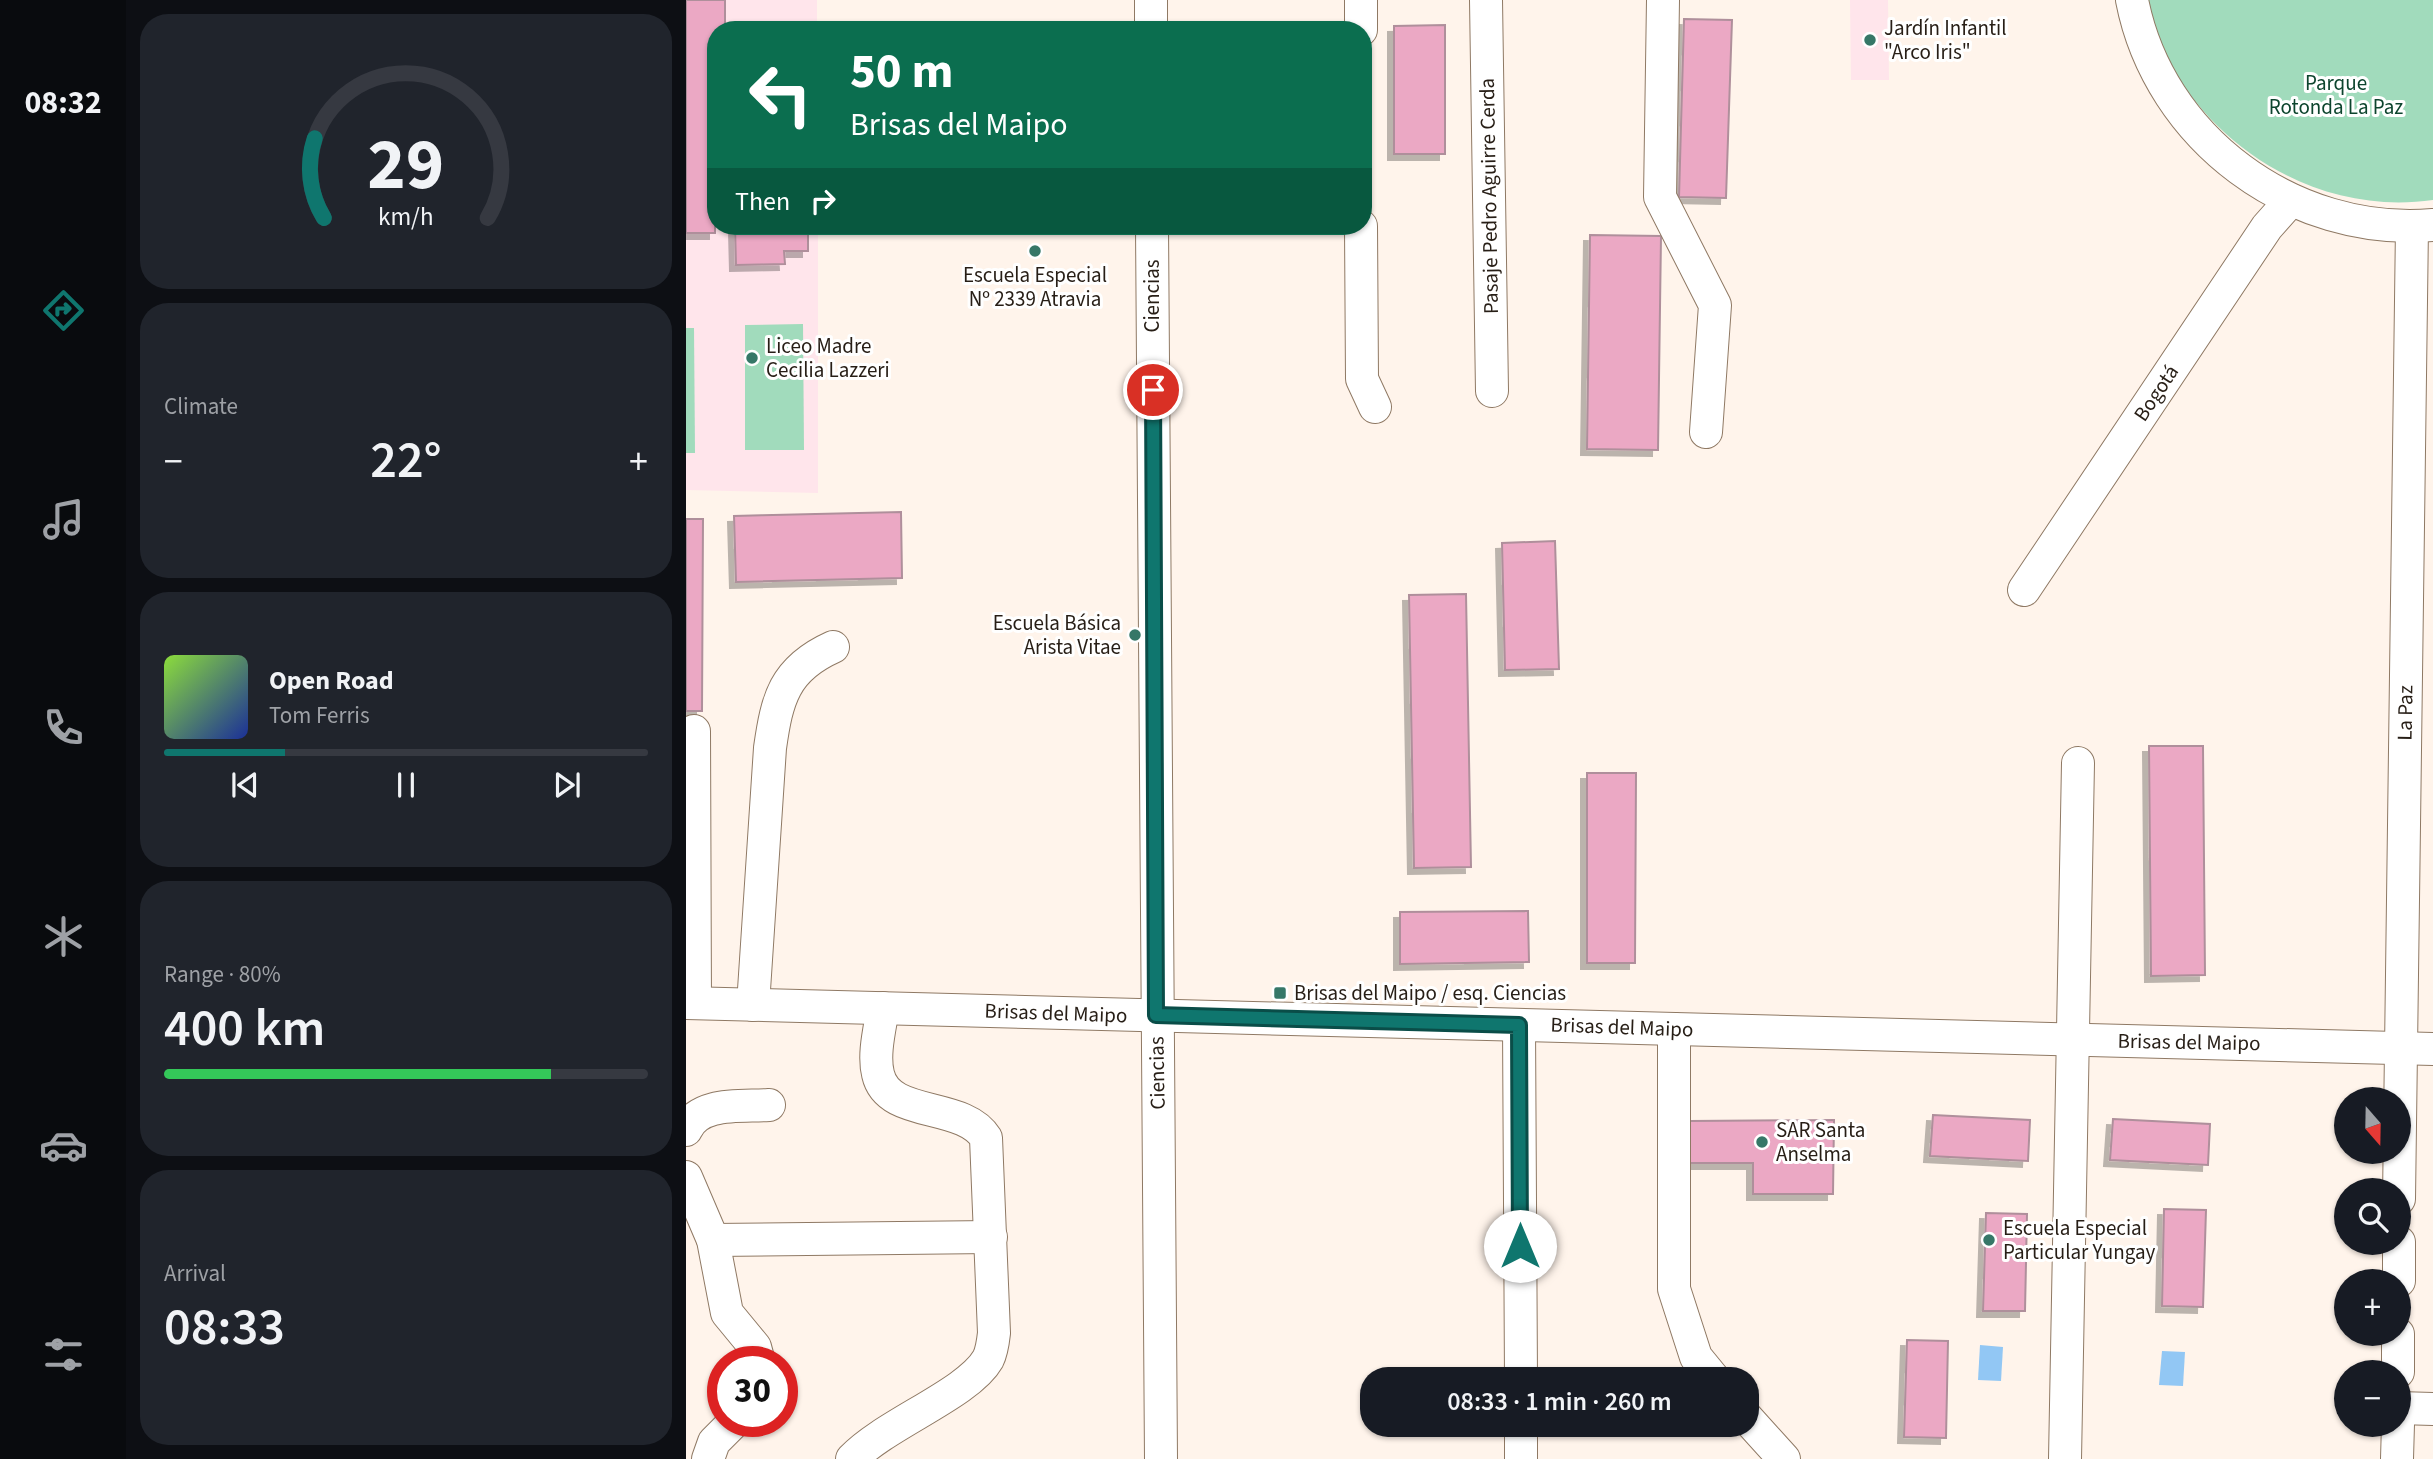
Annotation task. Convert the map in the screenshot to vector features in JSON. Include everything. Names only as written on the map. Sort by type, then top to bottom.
[{"type":"street","points":[[1151,0],[1151,21]]},
{"type":"street","points":[[1361,0],[1361,21]]},
{"type":"street","name":"Pasaje Pedro Aguirre Cerda","points":[[1486,0],[1492,391]]},
{"type":"street","points":[[1663,0],[1660,197],[1715,305],[1706,432]]},
{"type":"street","points":[[2132,0],[2147,49],[2181,111],[2231,163],[2291,200],[2330,215],[2371,224],[2422,225]]},
{"type":"street","name":"Bogotá","points":[[2024,590],[2267,227],[2291,200]]},
{"type":"street","name":"La Paz","points":[[2399,1178],[2400,1048],[2422,225]]},
{"type":"street","name":"Ciencias","points":[[1152,235],[1161,1459]]},
{"type":"street","points":[[1361,235],[1362,379],[1375,407]]},
{"type":"street","points":[[753,1005],[770,748],[776,706],[794,673],[819,653],[833,647]]},
{"type":"street","points":[[691,1003],[694,731]]},
{"type":"street","points":[[2065,1459],[2078,764]]},
{"type":"street","name":"Brisas del Maipo","points":[[691,1003],[2433,1049]]},
{"type":"street","points":[[852,1459],[880,1434],[914,1416],[979,1371],[988,1358],[994,1332],[986,1138],[971,1122],[902,1101],[886,1090],[877,1071],[883,1008]]},
{"type":"street","points":[[1519,1025],[1521,1367]]},
{"type":"street","points":[[1675,1029],[1675,1289],[1696,1357],[1704,1367]]},
{"type":"street","points":[[686,1130],[694,1118],[710,1109],[769,1105]]},
{"type":"street","points":[[686,1177],[713,1240],[727,1313],[754,1346]]},
{"type":"street","points":[[713,1240],[991,1237]]},
{"type":"street","points":[[2411,1408],[2433,1409]]},
{"type":"street","points":[[1759,1431],[1784,1459]]},
{"type":"street","points":[[708,1459],[714,1442],[719,1437]]},
{"type":"street","points":[[1521,1437],[1521,1459]]},
{"type":"street","points":[[2398,1437],[2398,1459]]},
{"type":"shaded area","name":"Liceo Madre Cecilia Lazzeri","points":[[686,0],[817,0],[817,21],[707,21],[707,235],[818,235],[818,493],[686,490]]},
{"type":"shaded area","name":"Jardín Infantil \"Arco Iris\"","points":[[1850,0],[1888,0],[1889,80],[1851,80]]},
{"type":"green space","name":"Parque Rotonda La Paz","points":[[2146,0],[2433,0],[2433,200],[2392,202],[2352,198],[2313,187],[2277,170],[2243,148],[2213,121],[2187,90],[2162,49]]},
{"type":"green space","points":[[803,324],[804,450],[745,450],[745,325]]},
{"type":"green space","points":[[686,328],[694,328],[695,453],[686,453]]},
{"type":"water","points":[[1980,1345],[2003,1347],[2001,1381],[1978,1380]]},
{"type":"water","points":[[2162,1351],[2185,1352],[2183,1386],[2159,1385]]},
{"type":"building","points":[[686,0],[725,0],[725,21],[707,21],[707,233],[686,233]]},
{"type":"building","points":[[1684,19],[1732,20],[1726,198],[1679,197]]},
{"type":"building","points":[[1445,25],[1445,154],[1394,154],[1394,26]]},
{"type":"building","points":[[735,235],[808,235],[808,251],[784,251],[785,264],[736,265]]},
{"type":"building","points":[[1590,235],[1661,236],[1658,450],[1587,449]]},
{"type":"building","points":[[901,512],[902,578],[736,582],[734,516]]},
{"type":"building","points":[[686,519],[703,519],[702,711],[686,711]]},
{"type":"building","points":[[1555,541],[1559,669],[1505,670],[1502,543]]},
{"type":"building","points":[[1466,594],[1471,867],[1414,868],[1409,595]]},
{"type":"building","points":[[2149,746],[2203,746],[2205,975],[2151,976]]},
{"type":"building","points":[[1587,773],[1636,773],[1635,963],[1587,963]]},
{"type":"building","points":[[1528,911],[1529,962],[1400,964],[1400,912]]},
{"type":"building","points":[[1933,1115],[2030,1120],[2028,1161],[1930,1156]]},
{"type":"building","points":[[2113,1119],[2210,1124],[2208,1165],[2110,1160]]},
{"type":"building","name":"SAR Santa Anselma","points":[[1834,1120],[1833,1194],[1753,1194],[1753,1163],[1690,1163],[1690,1121]]},
{"type":"building","points":[[2164,1209],[2206,1210],[2203,1307],[2162,1306]]},
{"type":"building","points":[[1986,1213],[2027,1214],[2025,1311],[1983,1311]]},
{"type":"building","points":[[1907,1340],[1948,1341],[1946,1438],[1904,1437]]},
{"type":"place","name":"Jardín Infantil \"Arco Iris\"","points":[[1870,40]]},
{"type":"place","name":"Escuela Especial Nº 2339 Atravia","points":[[1035,251]]},
{"type":"place","name":"Liceo Madre Cecilia Lazzeri","points":[[752,358]]},
{"type":"place","name":"Escuela Básica Arista Vitae","points":[[1135,635]]},
{"type":"place","name":"Brisas del Maipo / esq. Ciencias","points":[[1280,993]]},
{"type":"place","name":"SAR Santa Anselma","points":[[1762,1142]]},
{"type":"place","name":"Escuela Especial Particular Yungay","points":[[1989,1240]]},
{"type":"route","points":[[1153,390],[1156,1015],[1519,1025],[1520,1246]]}]
